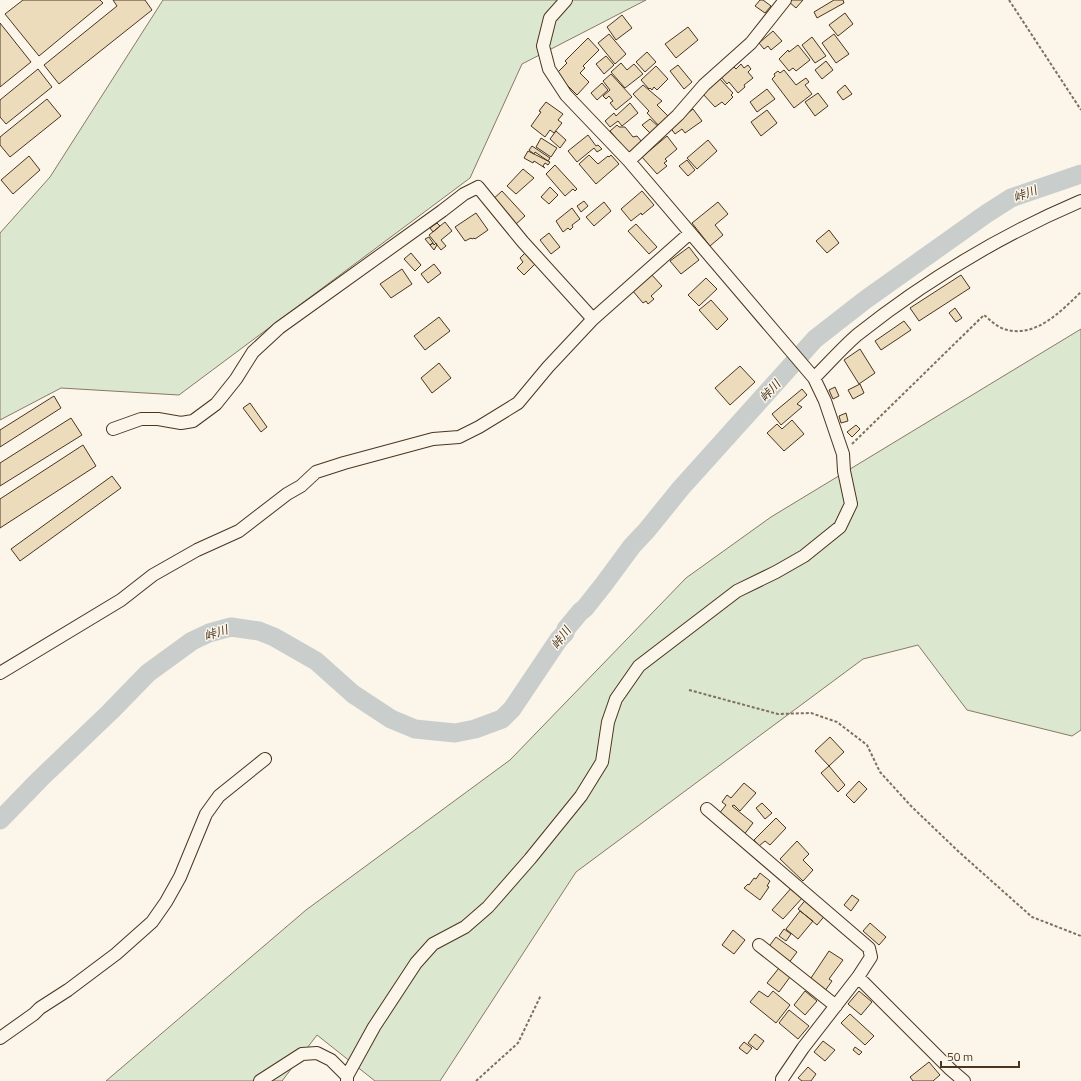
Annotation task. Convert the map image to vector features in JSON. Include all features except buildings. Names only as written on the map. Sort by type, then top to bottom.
[{"type":"street","points":[[260,1081],[302,1054],[317,1053],[331,1060],[347,1078],[374,1027],[416,963],[433,944],[465,927],[488,907],[530,859],[581,796],[602,762],[608,722],[616,699],[639,666],[737,591],[776,572],[804,556],[840,528],[851,504],[842,454],[825,401],[814,378],[628,161],[566,95],[549,69],[543,46],[550,18],[566,0]]},
{"type":"street","points":[[628,161],[678,115],[704,85],[751,43],[785,0]]},
{"type":"street","points":[[113,429],[141,419],[158,419],[180,423],[194,421],[216,404],[236,379],[253,352],[279,328],[464,194],[478,187],[523,242],[593,319]]},
{"type":"street","points":[[814,378],[856,336],[920,289],[989,246],[1081,201]]},
{"type":"street","points":[[0,673],[121,600],[153,575],[197,550],[239,531],[287,494],[301,486],[316,472],[433,439],[459,437],[479,427],[518,403],[548,367],[593,319],[690,232]]},
{"type":"street","points":[[0,1038],[116,954],[152,922],[166,902],[180,877],[206,814],[219,796],[265,759]]},
{"type":"street","points":[[706,809],[868,946],[871,957],[858,977],[803,1048],[782,1081]]},
{"type":"street","points":[[759,945],[836,1006]]},
{"type":"street","points":[[858,977],[950,1069],[964,1081]]},
{"type":"path","points":[[1009,0],[1081,110]]},
{"type":"path","points":[[842,454],[984,315],[1003,329],[1024,331],[1035,328],[1057,314],[1081,292]]},
{"type":"path","points":[[689,690],[778,714],[811,713],[837,722],[867,745],[880,772],[911,806],[959,852],[1032,916],[1081,936]]},
{"type":"path","points":[[476,1081],[518,1043],[541,995]]},
{"type":"green space","points":[[163,0],[646,0],[522,64],[470,178],[179,395],[61,388],[0,420],[0,233],[50,177]]},
{"type":"green space","points":[[1081,329],[1081,730],[1072,736],[967,710],[918,645],[863,659],[576,872],[440,1081],[375,1081],[317,1035],[282,1081],[106,1081],[306,910],[510,760],[686,578],[771,517]]},
{"type":"waterway","name":"峠川","points":[[0,820],[148,673],[192,641],[209,633],[231,627],[259,631],[274,637],[316,661],[353,694],[391,719],[415,729],[455,733],[475,729],[502,719],[512,709],[559,639],[565,633],[566,629],[585,608],[632,546],[681,488],[815,339],[865,300],[986,214],[1011,198],[1081,174]]}]
